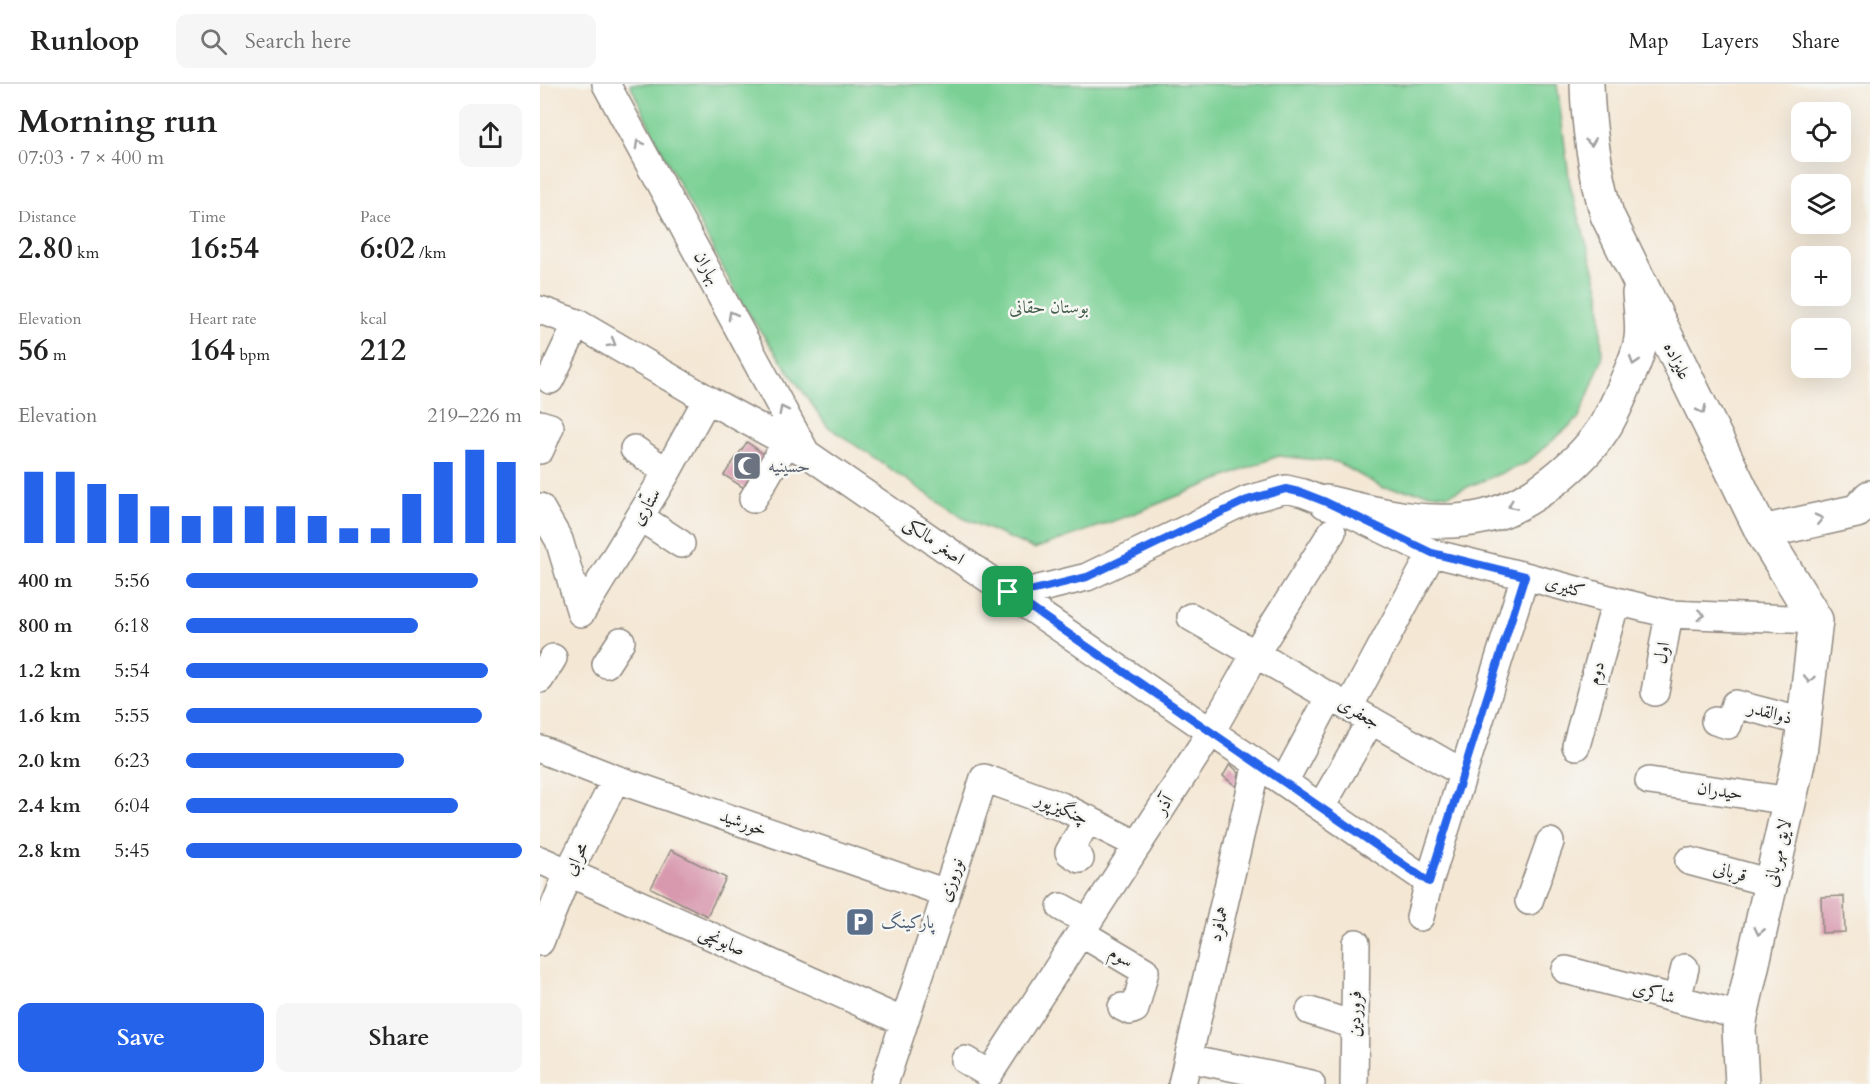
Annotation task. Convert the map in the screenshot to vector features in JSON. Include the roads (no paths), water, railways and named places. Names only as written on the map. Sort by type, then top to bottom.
[{"type":"street","name":"بهاران","points":[[606,84],[796,448]]},
{"type":"street","name":"علیزاده","points":[[1587,84],[1589,130],[1597,177],[1607,215],[1762,532],[1816,620]]},
{"type":"street","points":[[1008,592],[1034,590],[1087,577],[1247,500],[1286,489],[1303,493],[1329,517],[1456,519],[1483,517],[1515,505],[1543,490],[1587,449],[1606,424],[1634,365],[1641,338],[1639,283]]},
{"type":"street","name":"اصغر مالکی","points":[[540,310],[577,323],[796,448],[1429,882]]},
{"type":"street","points":[[550,380],[577,323]]},
{"type":"street","name":"ستّاری","points":[[540,507],[559,540],[581,613],[667,472],[707,399]]},
{"type":"street","points":[[540,424],[550,427],[540,450]]},
{"type":"street","points":[[753,499],[796,448]]},
{"type":"street","points":[[634,449],[667,472]]},
{"type":"street","points":[[1762,532],[1857,511],[1870,497]]},
{"type":"street","points":[[640,517],[681,544]]},
{"type":"street","name":"کثیری","points":[[1329,517],[1432,553],[1669,614],[1816,620]]},
{"type":"street","name":"آذر","points":[[965,1060],[988,1074],[1211,732],[1329,517]]},
{"type":"street","points":[[1321,807],[1350,708],[1432,553]]},
{"type":"street","points":[[1420,917],[1525,576]]},
{"type":"street","name":"دوم","points":[[1576,746],[1616,601]]},
{"type":"street","name":"اول","points":[[1655,692],[1669,614]]},
{"type":"street","points":[[1191,617],[1255,654]]},
{"type":"street","name":"لایق مهربانی","points":[[1742,1084],[1739,1029],[1741,1016],[1800,754],[1816,620]]},
{"type":"street","points":[[606,664],[621,641]]},
{"type":"street","name":"جعفری","points":[[1255,654],[1463,773]]},
{"type":"street","name":"ذوالقدر","points":[[1715,721],[1728,725],[1735,704],[1804,722]]},
{"type":"street","points":[[1284,782],[1350,708]]},
{"type":"street","name":"خورشید","points":[[540,749],[616,779],[946,893]]},
{"type":"street","name":"همافرد","points":[[1182,1084],[1257,763]]},
{"type":"street","name":"چنگیزپور","points":[[984,778],[1062,806],[1138,845]]},
{"type":"street","name":"نوروزی","points":[[884,1084],[984,778]]},
{"type":"street","name":"محرابی","points":[[540,942],[568,873],[616,779]]},
{"type":"street","name":"حیدران","points":[[1649,782],[1791,801]]},
{"type":"street","points":[[1080,859],[1069,852],[1088,819]]},
{"type":"street","points":[[1528,901],[1550,842]]},
{"type":"street","name":"صابونچی","points":[[540,860],[904,1022]]},
{"type":"street","name":"قربانی","points":[[1689,861],[1771,884]]},
{"type":"street","points":[[1061,907],[1085,927]]},
{"type":"street","name":"سوم","points":[[1085,927],[1145,971],[1135,1009],[1130,1011],[1122,1007]]},
{"type":"street","name":"فروردین","points":[[1354,1084],[1356,944]]},
{"type":"street","points":[[1677,999],[1685,968]]},
{"type":"street","name":"شاکری","points":[[1566,970],[1741,1016]]},
{"type":"street","points":[[1310,1011],[1354,1024]]},
{"type":"street","points":[[1188,1058],[1311,1084]]},
{"type":"place","name":"حسینیه","points":[[747,466]]},
{"type":"place","name":"پارکینگ","points":[[860,922]]},
{"type":"park label","name":"بوستان حقانی","points":[[1049,307]]}]
